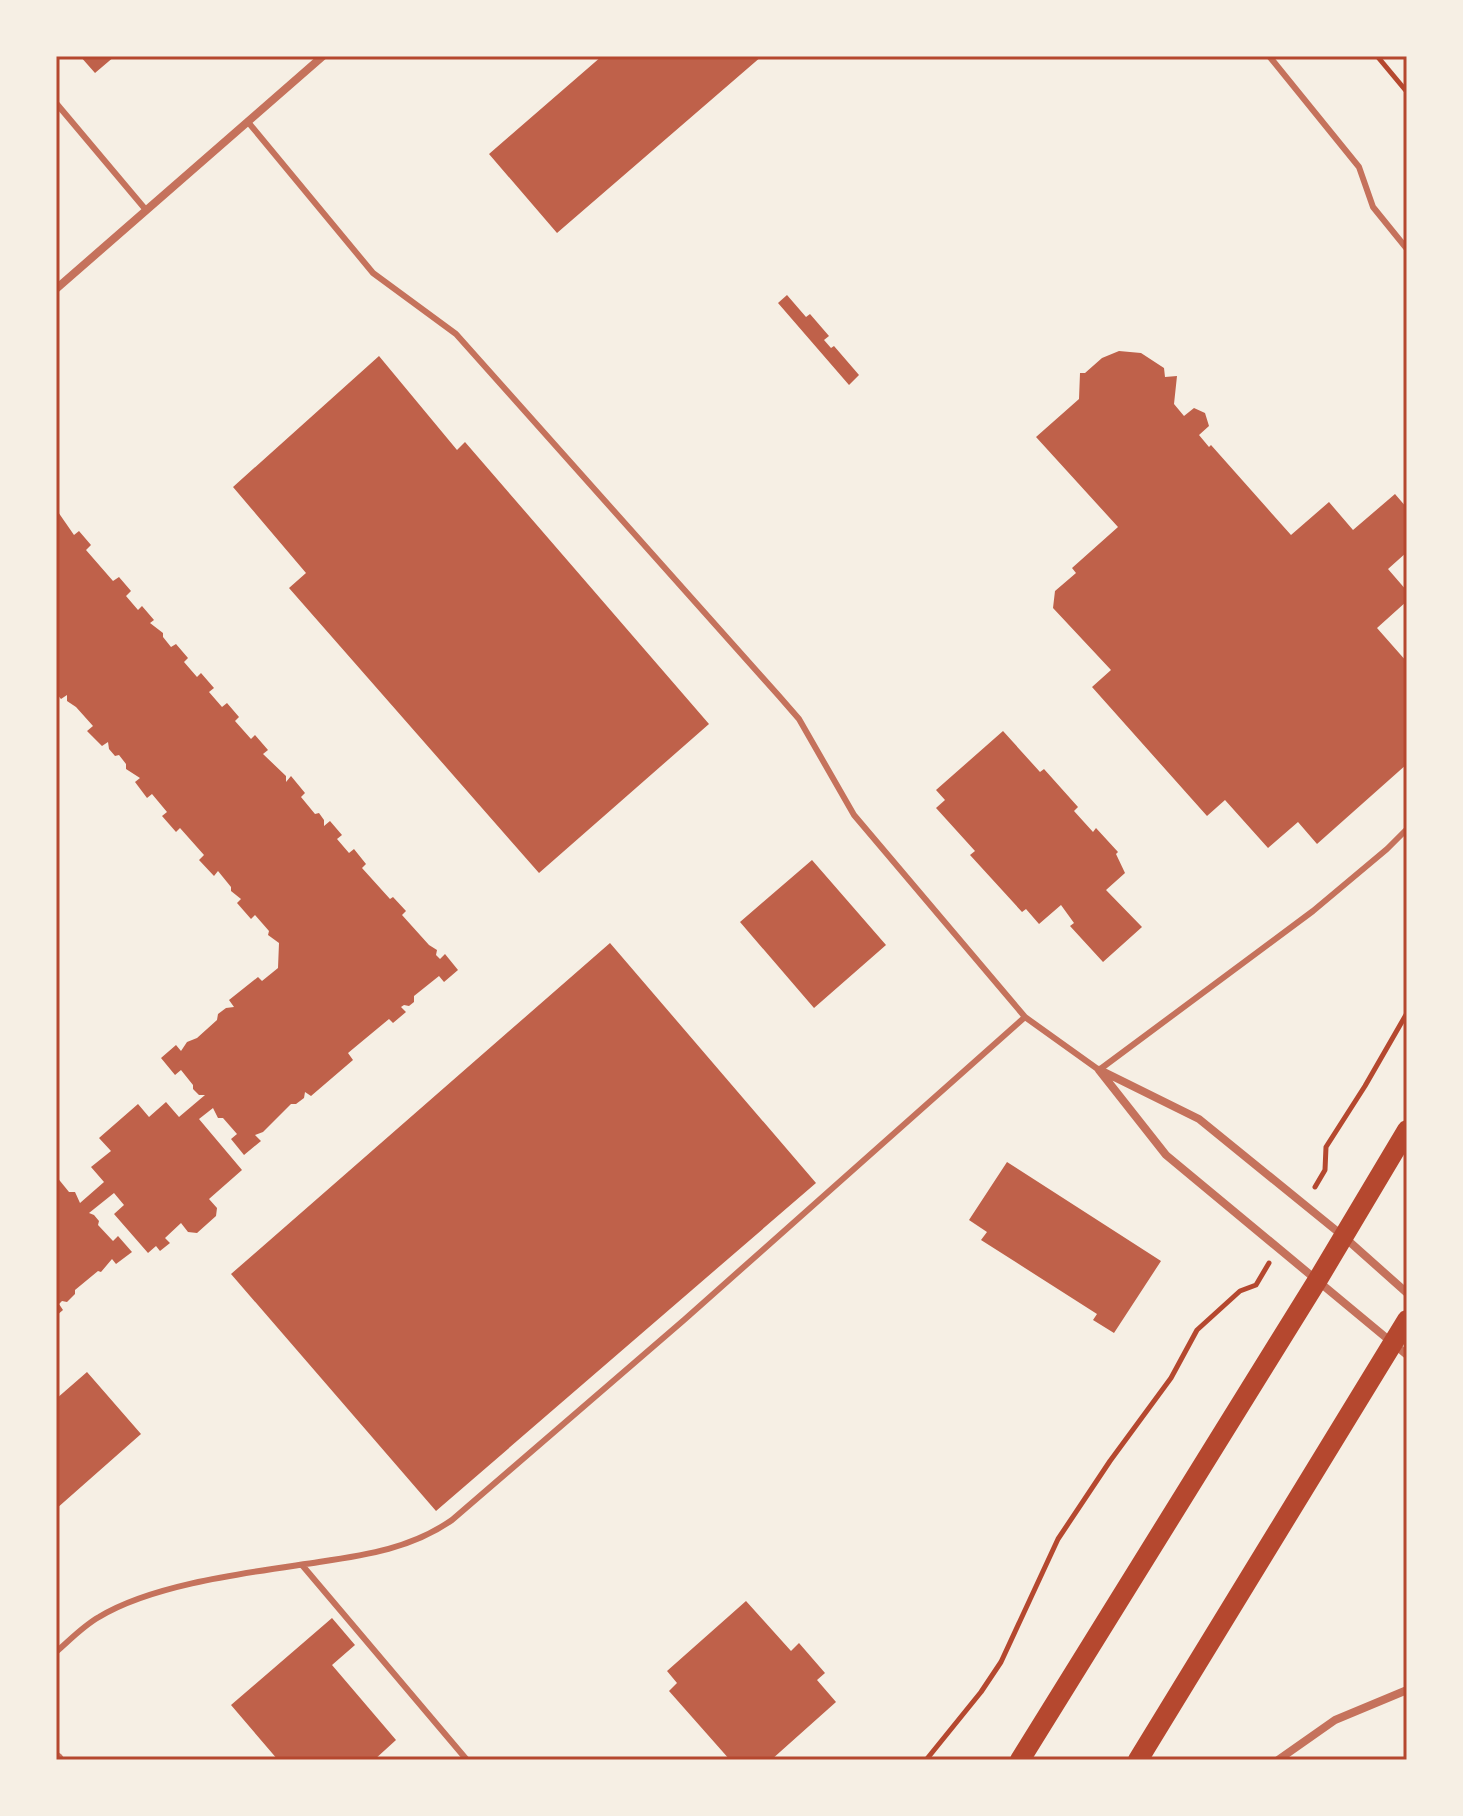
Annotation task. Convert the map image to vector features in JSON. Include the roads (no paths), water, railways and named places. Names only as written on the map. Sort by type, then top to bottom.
[{"type":"main road","points":[[1020,1760],[1407,1130]]},
{"type":"main road","points":[[1138,1760],[1400,1350],[1407,1320]]},
{"type":"street","points":[[56,289],[323,56]]},
{"type":"street","points":[[1099,1070],[1199,1119],[1343,1236],[1407,1293]]},
{"type":"street","points":[[1099,1070],[1166,1155],[1400,1350]]},
{"type":"street","points":[[1278,1760],[1335,1720],[1407,1690]]},
{"type":"lane","points":[[1269,56],[1359,167],[1373,207],[1407,249]]},
{"type":"lane","points":[[56,103],[146,210]]},
{"type":"lane","points":[[248,122],[373,273],[456,334],[799,719],[854,815],[1025,1017],[1099,1070],[1313,911],[1407,829]]},
{"type":"lane","points":[[56,1652],[96,1618],[138,1599],[258,1571],[375,1554],[431,1534],[452,1520],[684,1320],[1025,1017]]},
{"type":"lane","points":[[302,1565],[467,1760]]}]
